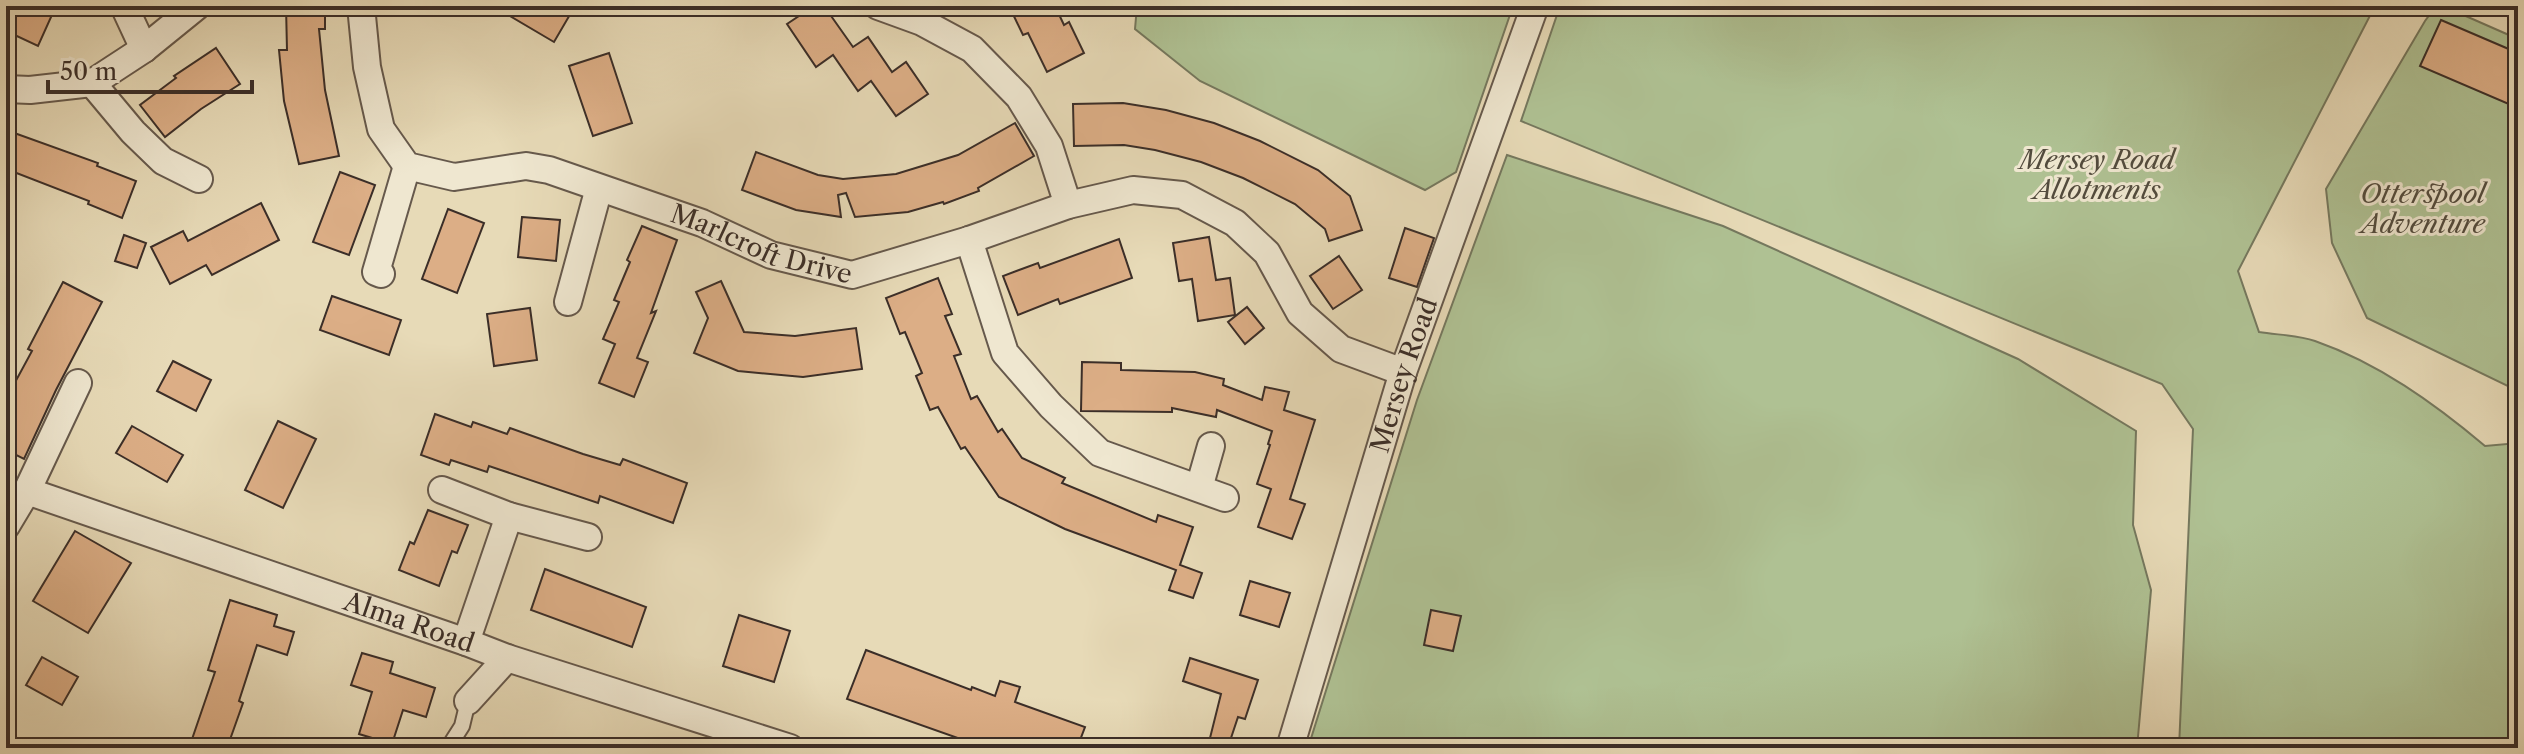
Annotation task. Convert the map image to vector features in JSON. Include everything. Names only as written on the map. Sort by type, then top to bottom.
[{"type":"street","points":[[124,6],[144,49]]},
{"type":"street","points":[[6,89],[30,90],[92,83],[144,49],[197,6]]},
{"type":"street","points":[[361,6],[367,67],[381,129],[407,166],[376,272],[381,274]]},
{"type":"street","points":[[878,6],[922,22],[972,49],[1019,97],[1049,146],[1068,205]]},
{"type":"street","name":"Mersey Road","points":[[1290,748],[1403,372],[1535,6]]},
{"type":"street","points":[[92,83],[133,132],[163,161],[199,179]]},
{"type":"street","name":"Marlcroft Drive","points":[[407,166],[454,177],[526,166],[549,170],[702,223],[771,255],[852,275],[969,240],[1068,205],[1133,190],[1182,195],[1235,223],[1267,253],[1300,313],[1341,349],[1403,372]]},
{"type":"street","points":[[568,302],[599,188]]},
{"type":"street","points":[[969,240],[1005,353],[1051,406],[1100,453],[1225,498]]},
{"type":"street","points":[[6,526],[27,491],[78,383]]},
{"type":"street","points":[[1199,488],[1211,446]]},
{"type":"street","points":[[442,490],[509,516],[588,537]]},
{"type":"street","name":"Alma Road","points":[[27,491],[507,658],[790,748]]},
{"type":"street","points":[[466,642],[509,516]]},
{"type":"street","points":[[468,701],[507,658]]},
{"type":"lane","points":[[448,748],[462,726],[468,701]]},
{"type":"green space","points":[[1137,6],[1513,6],[1456,172],[1425,190],[1200,81],[1135,29]]},
{"type":"green space","name":"Mersey Road Allotments","points":[[1560,6],[2375,6],[2238,271],[2259,332],[2308,339],[2361,361],[2425,400],[2485,446],[2518,443],[2518,748],[2179,748],[2193,429],[2162,384],[1521,121]]},
{"type":"green space","name":"Otterspool Adventure","points":[[2436,6],[2443,6],[2518,39],[2518,391],[2367,318],[2332,243],[2326,189]]},
{"type":"green space","points":[[1507,155],[1723,226],[2018,359],[2136,431],[2133,525],[2151,590],[2137,748],[1308,748],[1417,400]]},
{"type":"building","points":[[18,6],[56,6],[38,46],[6,31]]},
{"type":"building","points":[[286,6],[325,6],[325,29],[319,29],[325,90],[339,156],[299,164],[284,101],[279,50],[287,50]]},
{"type":"building","points":[[493,6],[575,6],[554,42]]},
{"type":"building","points":[[814,6],[824,6],[853,47],[868,37],[892,72],[906,62],[928,94],[896,116],[871,81],[858,91],[833,55],[816,67],[787,24]]},
{"type":"building","points":[[1009,6],[1055,6],[1064,25],[1069,22],[1084,53],[1047,72],[1028,33],[1023,35]]},
{"type":"building","points":[[2441,20],[2518,53],[2518,108],[2420,66]]},
{"type":"building","points":[[216,48],[240,84],[165,137],[140,105],[176,78],[174,76]]},
{"type":"building","points":[[609,53],[632,123],[593,136],[569,66]]},
{"type":"building","points":[[1123,103],[1214,123],[1260,141],[1318,170],[1350,196],[1362,230],[1329,241],[1325,229],[1295,204],[1243,178],[1201,162],[1124,145],[1074,146],[1073,104]]},
{"type":"building","points":[[1015,123],[1034,156],[978,188],[979,191],[944,204],[908,212],[855,217],[846,193],[838,195],[841,217],[796,210],[742,190],[756,152],[818,175],[843,179],[896,174],[958,155]]},
{"type":"building","points":[[6,130],[98,163],[97,166],[136,181],[122,218],[88,204],[89,201],[14,172],[6,172]]},
{"type":"building","points":[[340,172],[375,185],[349,255],[313,242]]},
{"type":"building","points":[[261,203],[279,240],[212,275],[206,265],[170,284],[151,247],[183,231],[188,241]]},
{"type":"building","points":[[448,209],[484,223],[457,293],[422,279]]},
{"type":"building","points":[[522,217],[560,220],[556,261],[518,257]]},
{"type":"building","points":[[642,226],[677,240],[651,313],[656,311],[637,358],[648,362],[634,397],[599,383],[615,344],[603,339],[619,302],[614,300],[630,262],[627,260]]},
{"type":"building","points":[[1405,228],[1434,238],[1417,287],[1389,278]]},
{"type":"building","points":[[124,235],[146,243],[137,268],[115,261]]},
{"type":"building","points":[[1209,237],[1216,280],[1230,278],[1235,315],[1198,321],[1192,279],[1179,281],[1173,243]]},
{"type":"building","points":[[1119,239],[1132,278],[1060,304],[1058,299],[1018,315],[1003,276],[1038,263],[1040,268]]},
{"type":"building","points":[[1339,256],[1362,290],[1333,309],[1310,276]]},
{"type":"building","points":[[938,278],[952,314],[945,316],[961,354],[954,356],[971,399],[977,396],[998,432],[1002,429],[1022,458],[1065,478],[1062,483],[1156,522],[1158,515],[1193,527],[1180,565],[1202,573],[1193,598],[1169,590],[1176,570],[1065,529],[999,497],[965,447],[961,449],[938,407],[930,410],[916,376],[922,373],[905,332],[900,334],[886,298]]},
{"type":"building","points":[[721,281],[744,332],[795,336],[856,328],[862,369],[803,377],[738,371],[694,353],[708,318],[696,292]]},
{"type":"building","points":[[63,282],[102,302],[24,459],[6,450],[6,399]]},
{"type":"building","points":[[332,296],[401,320],[389,355],[320,330]]},
{"type":"building","points":[[1247,307],[1264,328],[1245,344],[1228,322]]},
{"type":"building","points":[[530,308],[537,360],[494,366],[487,314]]},
{"type":"building","points":[[173,361],[211,380],[196,411],[157,391]]},
{"type":"building","points":[[1082,362],[1121,363],[1121,370],[1195,372],[1224,379],[1223,385],[1262,400],[1265,387],[1289,392],[1284,410],[1315,420],[1290,499],[1305,504],[1292,539],[1258,527],[1271,489],[1257,484],[1272,431],[1217,410],[1216,417],[1172,408],[1172,412],[1081,411]]},
{"type":"building","points":[[435,414],[471,427],[473,422],[507,434],[510,428],[620,465],[623,459],[687,483],[673,523],[600,496],[598,503],[489,466],[487,472],[451,460],[449,465],[421,455]]},
{"type":"building","points":[[278,421],[316,439],[283,508],[245,490]]},
{"type":"building","points":[[132,426],[183,455],[167,482],[116,453]]},
{"type":"building","points":[[428,510],[468,525],[457,553],[452,551],[439,586],[399,570]]},
{"type":"building","points":[[75,531],[131,563],[88,633],[33,601]]},
{"type":"building","points":[[545,569],[646,607],[632,647],[531,610]]},
{"type":"building","points":[[1250,581],[1290,593],[1279,627],[1240,615]]},
{"type":"building","points":[[230,600],[277,615],[274,626],[294,632],[287,655],[257,645],[239,701],[243,703],[227,748],[189,748],[215,672],[208,670]]},
{"type":"building","points":[[1431,610],[1461,616],[1453,651],[1424,645]]},
{"type":"building","points":[[739,615],[790,631],[774,682],[723,666]]},
{"type":"building","points":[[866,650],[971,690],[972,687],[995,696],[1000,681],[1020,687],[1015,702],[1085,727],[1077,748],[986,748],[847,699]]},
{"type":"building","points":[[362,653],[393,662],[390,673],[435,688],[426,717],[403,710],[392,744],[359,734],[372,692],[351,685]]},
{"type":"building","points":[[42,657],[78,677],[62,705],[26,685]]},
{"type":"building","points":[[1190,658],[1258,680],[1245,719],[1238,717],[1229,744],[1210,738],[1221,694],[1183,681]]}]
